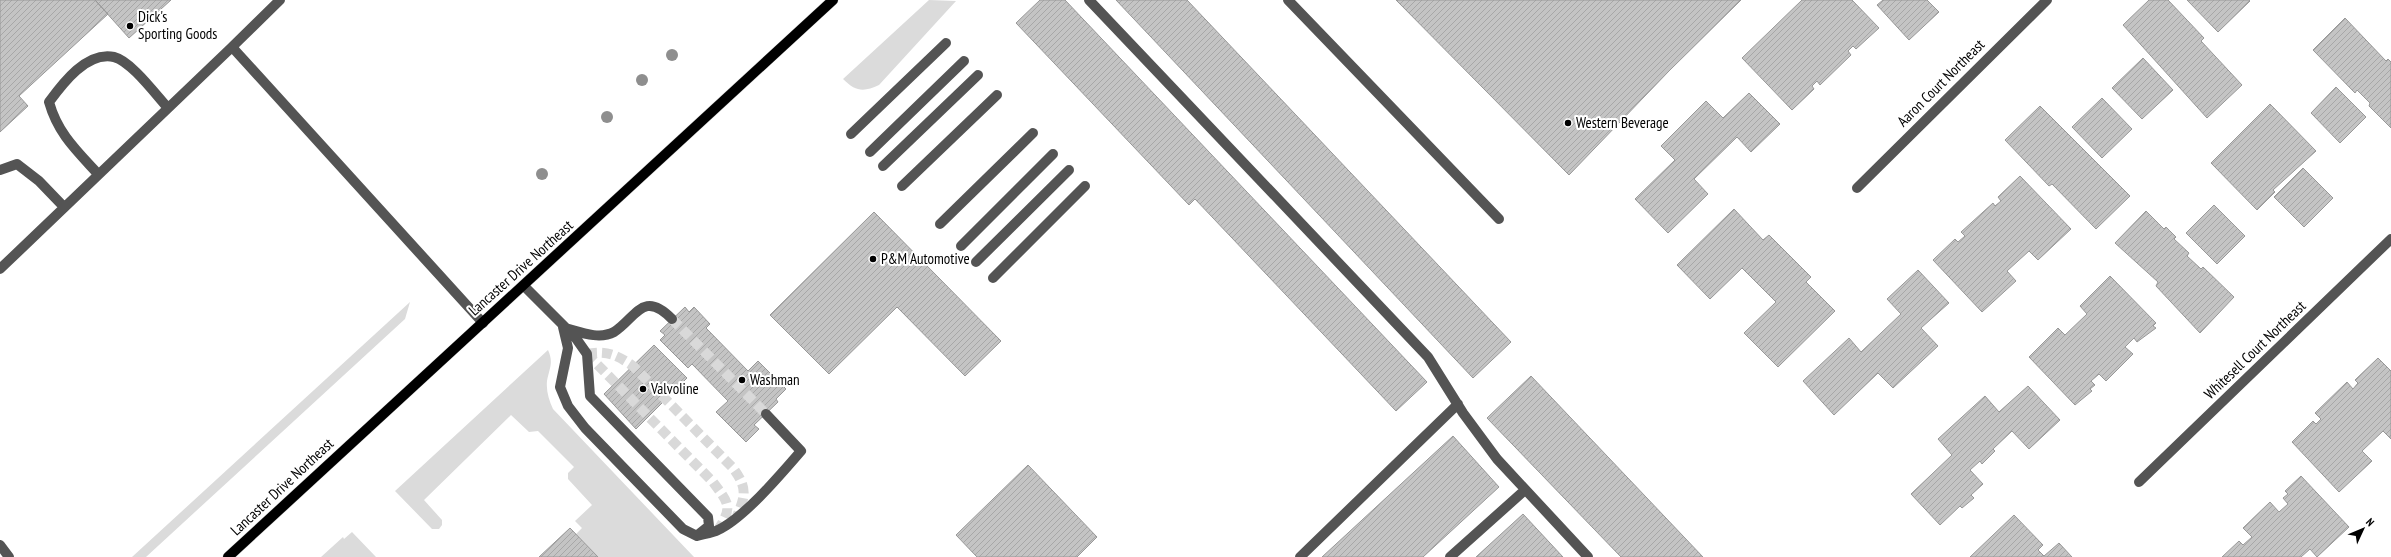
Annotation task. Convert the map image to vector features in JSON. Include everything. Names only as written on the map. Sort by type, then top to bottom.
[{"type":"main road","name":"Lancaster Drive Northeast","points":[[228,557],[833,0]]},
{"type":"street","points":[[0,268],[280,0]]},
{"type":"street","points":[[1088,0],[1428,357],[1458,404],[1497,459],[1588,557]]},
{"type":"street","points":[[1288,0],[1499,219]]},
{"type":"street","name":"Aaron Court Northeast","points":[[1857,188],[2047,0]]},
{"type":"street","points":[[851,134],[946,43]]},
{"type":"street","points":[[232,47],[483,323]]},
{"type":"street","points":[[98,174],[70,144],[54,121],[49,102],[62,85],[82,67],[97,57],[115,58],[131,69],[168,108]]},
{"type":"street","points":[[870,152],[964,61]]},
{"type":"street","points":[[883,166],[978,75]]},
{"type":"street","points":[[902,186],[997,95]]},
{"type":"street","points":[[940,224],[1033,133]]},
{"type":"street","points":[[961,246],[1053,154]]},
{"type":"street","points":[[0,170],[17,164],[39,181],[64,207]]},
{"type":"street","points":[[976,262],[1069,170]]},
{"type":"street","points":[[993,278],[1085,186]]},
{"type":"street","name":"Whitesell Court Northeast","points":[[2139,482],[2391,239]]},
{"type":"street","points":[[524,286],[588,354],[590,396],[708,517],[709,526],[697,536]]},
{"type":"street","points":[[563,327],[593,335],[613,332],[633,313],[652,306],[661,308],[672,320]]},
{"type":"street","points":[[563,327],[568,348],[560,387],[568,406],[585,428],[683,529],[697,536],[718,530],[737,516],[771,485],[801,451],[766,414]]},
{"type":"street","points":[[1300,557],[1458,404]]},
{"type":"street","points":[[1450,557],[1525,490]]},
{"type":"street","points":[[0,545],[9,557]]},
{"type":"shaded area","points":[[929,0],[956,1],[879,85],[869,89],[860,90],[843,79]]},
{"type":"shaded area","points":[[410,302],[405,319],[146,557],[132,557]]},
{"type":"shaded area","points":[[548,350],[551,362],[547,388],[553,409],[694,557],[598,557],[576,534],[582,528],[575,521],[592,505],[568,479],[568,473],[574,467],[538,431],[529,432],[511,415],[424,500],[442,520],[442,525],[439,529],[432,529],[395,491]]},
{"type":"shaded area","points":[[352,532],[376,557],[321,557],[343,537],[344,539]]},
{"type":"building","points":[[0,0],[95,0],[108,14],[19,96],[28,106],[0,132]]},
{"type":"building","name":"Dick's Sporting Goods","points":[[95,0],[171,0],[129,38]]},
{"type":"building","points":[[1040,0],[1065,0],[1427,382],[1396,411],[1195,199],[1189,205],[1016,23]]},
{"type":"building","points":[[1116,0],[1187,0],[1511,342],[1473,378]]},
{"type":"building","name":"Western Beverage","points":[[1396,0],[1741,0],[1669,71],[1569,175]]},
{"type":"building","points":[[1802,0],[1852,0],[1879,28],[1856,49],[1853,46],[1848,51],[1851,55],[1820,85],[1817,81],[1812,86],[1814,89],[1792,110],[1742,58]]},
{"type":"building","points":[[1883,0],[1927,0],[1939,12],[1909,40],[1877,5]]},
{"type":"building","points":[[2149,0],[2168,0],[2204,38],[2201,41],[2242,85],[2207,118],[2123,25]]},
{"type":"building","points":[[2187,0],[2249,0],[2250,1],[2218,32]]},
{"type":"building","points":[[2345,18],[2386,61],[2388,59],[2391,62],[2391,128],[2369,106],[2370,103],[2357,90],[2355,93],[2313,50]]},
{"type":"building","points":[[2143,58],[2173,90],[2142,119],[2112,88]]},
{"type":"building","points":[[2336,87],[2366,117],[2340,143],[2311,113]]},
{"type":"building","points":[[1749,93],[1780,124],[1751,152],[1737,137],[1694,179],[1708,194],[1668,233],[1635,199],[1675,160],[1661,146],[1706,101],[1723,118]]},
{"type":"building","points":[[2102,98],[2132,129],[2102,158],[2072,127]]},
{"type":"building","points":[[2270,104],[2316,151],[2273,190],[2275,192],[2257,210],[2211,163]]},
{"type":"building","points":[[2040,106],[2130,196],[2096,229],[2052,184],[2049,186],[2005,140]]},
{"type":"building","points":[[2303,168],[2333,198],[2304,227],[2274,197]]},
{"type":"building","points":[[2020,176],[2071,229],[2038,260],[2029,251],[2007,271],[2016,281],[1982,312],[1933,260],[1955,239],[1958,242],[1965,236],[1961,232],[1993,203],[1995,206],[2001,201],[1998,197]]},
{"type":"building","points":[[2214,205],[2245,236],[2217,264],[2186,233]]},
{"type":"building","points":[[1734,209],[1763,240],[1769,235],[1811,277],[1806,282],[1835,311],[1778,367],[1744,333],[1776,302],[1742,268],[1710,299],[1677,265]]},
{"type":"building","points":[[2146,211],[2164,229],[2166,227],[2176,237],[2174,239],[2189,253],[2187,256],[2201,269],[2203,267],[2234,297],[2200,333],[2156,286],[2158,282],[2115,243]]},
{"type":"building","name":"P&M Automotive","points":[[874,212],[1001,341],[965,376],[897,307],[829,374],[770,315]]},
{"type":"building","points":[[1918,270],[1949,303],[1921,328],[1938,346],[1893,388],[1878,373],[1834,415],[1803,381],[1849,338],[1861,352],[1901,314],[1887,299]]},
{"type":"building","points":[[2110,276],[2156,323],[2153,326],[2156,328],[2137,342],[2134,338],[2125,347],[2133,354],[2106,381],[2099,374],[2091,381],[2095,385],[2090,389],[2092,391],[2075,405],[2029,357],[2058,328],[2065,335],[2087,314],[2080,306]]},
{"type":"building","name":"Washman","points":[[685,307],[689,312],[694,307],[710,324],[706,328],[748,371],[758,361],[786,389],[776,399],[778,402],[754,425],[759,429],[746,442],[716,412],[728,401],[692,364],[688,368],[660,340],[665,335],[660,331]]},
{"type":"building","name":"Valvoline","points":[[654,345],[687,378],[636,429],[604,394]]},
{"type":"building","points":[[2378,358],[2391,371],[2391,439],[2383,431],[2362,451],[2372,461],[2339,492],[2292,442],[2313,421],[2316,424],[2321,419],[2315,413],[2347,382],[2353,389],[2358,383],[2355,380]]},
{"type":"building","points":[[1531,376],[1703,557],[1621,557],[1487,418]]},
{"type":"building","points":[[2028,386],[2060,420],[2029,449],[2012,431],[1993,449],[1995,451],[1982,464],[1980,461],[1970,470],[1983,484],[1971,495],[1974,498],[1962,508],[1960,506],[1940,525],[1911,494],[1952,455],[1938,439],[1985,396],[1999,412]]},
{"type":"building","points":[[1453,436],[1499,487],[1423,557],[1322,557]]},
{"type":"building","points":[[1028,465],[1097,537],[1077,557],[977,557],[956,535]]},
{"type":"building","points":[[2301,476],[2349,527],[2317,557],[2310,549],[2301,557],[2222,557],[2239,541],[2243,545],[2252,537],[2243,528],[2270,502],[2279,512],[2288,504],[2283,498],[2288,494],[2285,491]]},
{"type":"building","points":[[1523,514],[1563,557],[1476,557]]},
{"type":"building","points":[[2014,515],[2043,545],[2038,550],[2044,556],[2059,543],[2072,557],[1970,557]]},
{"type":"building","points":[[570,528],[598,557],[539,557]]},
{"type":"tunnel","points":[[672,319],[766,414]]},
{"type":"tunnel","points":[[587,354],[611,354],[633,366],[733,468],[741,481],[744,491],[737,516]]},
{"type":"tunnel","points":[[587,354],[713,482],[723,495],[726,501],[727,510],[723,522],[718,530]]},
{"type":"place","name":"Dick's Sporting Goods","points":[[130,26]]},
{"type":"place","name":"Western Beverage","points":[[1568,123]]},
{"type":"place","name":"P&M Automotive","points":[[873,259]]},
{"type":"place","name":"Washman","points":[[742,380]]},
{"type":"place","name":"Valvoline","points":[[643,389]]}]
